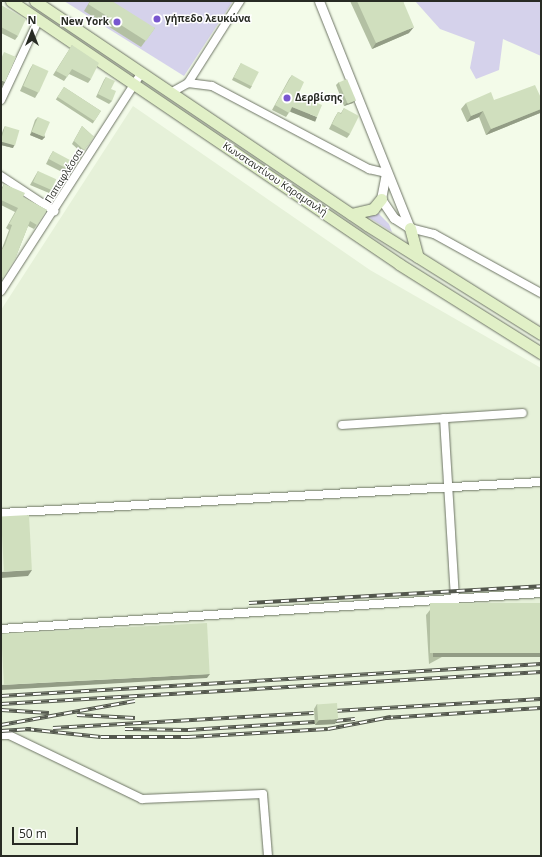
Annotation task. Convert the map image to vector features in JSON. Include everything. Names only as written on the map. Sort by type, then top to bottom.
[{"type":"main road","name":"Κωνσταντίνου Καραμανλή","points":[[11,1],[399,264],[541,353]]},
{"type":"main road","name":"Κωνσταντίνου Καραμανλή","points":[[35,1],[351,214],[541,334]]},
{"type":"main road","points":[[351,214],[373,209],[381,199]]},
{"type":"main road","points":[[410,228],[418,257]]},
{"type":"street","points":[[172,92],[188,83],[240,1]]},
{"type":"street","points":[[319,1],[386,173],[410,228]]},
{"type":"street","points":[[1,100],[39,19]]},
{"type":"street","name":"Παπαφλέσσα","points":[[1,291],[54,211],[142,72]]},
{"type":"street","points":[[188,83],[212,86],[369,169],[386,173]]},
{"type":"street","points":[[386,173],[381,199],[394,218],[410,228],[434,234],[541,293]]},
{"type":"street","points":[[1,176],[54,211]]},
{"type":"street","points":[[342,425],[523,414]]},
{"type":"street","points":[[444,418],[447,488],[455,598]]},
{"type":"street","points":[[1,513],[541,482]]},
{"type":"street","points":[[1,629],[541,593]]},
{"type":"street","points":[[1,735],[9,735],[142,799],[263,794],[268,856]]},
{"type":"shaded area","points":[[64,1],[233,1],[184,76]]},
{"type":"shaded area","points":[[415,1],[541,1],[541,56],[503,39],[499,70],[476,79],[470,68],[475,42],[440,29]]},
{"type":"shaded area","points":[[133,106],[370,270],[541,368],[541,856],[1,856],[1,310]]},
{"type":"shaded area","points":[[378,213],[389,224],[392,232],[365,215]]},
{"type":"building","points":[[91,1],[112,1],[155,28],[146,41],[88,4]]},
{"type":"building","points":[[357,1],[403,1],[414,27],[376,43]]},
{"type":"building","points":[[1,5],[26,19],[18,36],[1,27]]},
{"type":"building","points":[[72,45],[99,63],[91,79],[72,69],[67,77],[56,71]]},
{"type":"building","points":[[4,52],[16,57],[5,82],[1,80],[1,59]]},
{"type":"building","points":[[241,63],[259,72],[252,86],[234,77]]},
{"type":"building","points":[[33,64],[49,71],[39,93],[23,86]]},
{"type":"building","points":[[292,75],[304,82],[298,95],[322,105],[317,117],[292,107],[289,113],[275,105]]},
{"type":"building","points":[[106,77],[115,81],[111,89],[116,91],[112,101],[98,94]]},
{"type":"building","points":[[347,79],[356,100],[348,104],[339,83]]},
{"type":"building","points":[[535,85],[541,98],[541,109],[491,129],[483,111],[471,116],[466,103],[491,92],[494,100]]},
{"type":"building","points":[[64,87],[101,111],[94,121],[57,97]]},
{"type":"building","points":[[344,108],[359,116],[350,134],[332,124],[338,112],[341,114]]},
{"type":"building","points":[[38,117],[50,122],[44,137],[32,132]]},
{"type":"building","points":[[5,126],[19,130],[15,146],[1,141]]},
{"type":"building","points":[[82,126],[94,137],[84,150],[74,141]]},
{"type":"building","points":[[53,151],[76,163],[72,171],[49,159]]},
{"type":"building","points":[[38,171],[56,179],[51,190],[33,182]]},
{"type":"building","points":[[4,184],[25,193],[23,197],[47,210],[37,225],[30,221],[15,259],[3,278],[1,276],[1,251],[5,245],[12,225],[9,224],[18,208],[1,200],[1,192]]},
{"type":"building","points":[[29,515],[32,570],[4,571],[1,516]]},
{"type":"building","points":[[430,603],[541,603],[541,653],[430,653]]},
{"type":"building","points":[[207,623],[210,674],[4,685],[1,634]]},
{"type":"building","points":[[337,703],[338,719],[318,720],[317,704]]},
{"type":"railway","points":[[249,603],[541,586]]},
{"type":"railway","points":[[1,696],[541,664]]},
{"type":"railway","points":[[1,704],[541,672]]},
{"type":"railway","points":[[334,711],[541,699]]},
{"type":"railway","points":[[1,725],[135,701]]},
{"type":"railway","points":[[385,718],[541,708]]},
{"type":"railway","points":[[1,710],[49,713]]},
{"type":"railway","points":[[53,728],[314,713]]},
{"type":"railway","points":[[77,715],[135,718]]},
{"type":"railway","points":[[26,729],[101,737],[188,737],[328,729],[391,717]]},
{"type":"railway","points":[[335,721],[355,719]]},
{"type":"railway","points":[[125,729],[188,730],[315,722]]},
{"type":"railway","points":[[1,731],[31,729]]},
{"type":"place","name":"γήπεδο λευκώνα","points":[[157,19]]},
{"type":"place","name":"New York","points":[[117,22]]},
{"type":"place","name":"Δερβίσης","points":[[287,98]]}]
